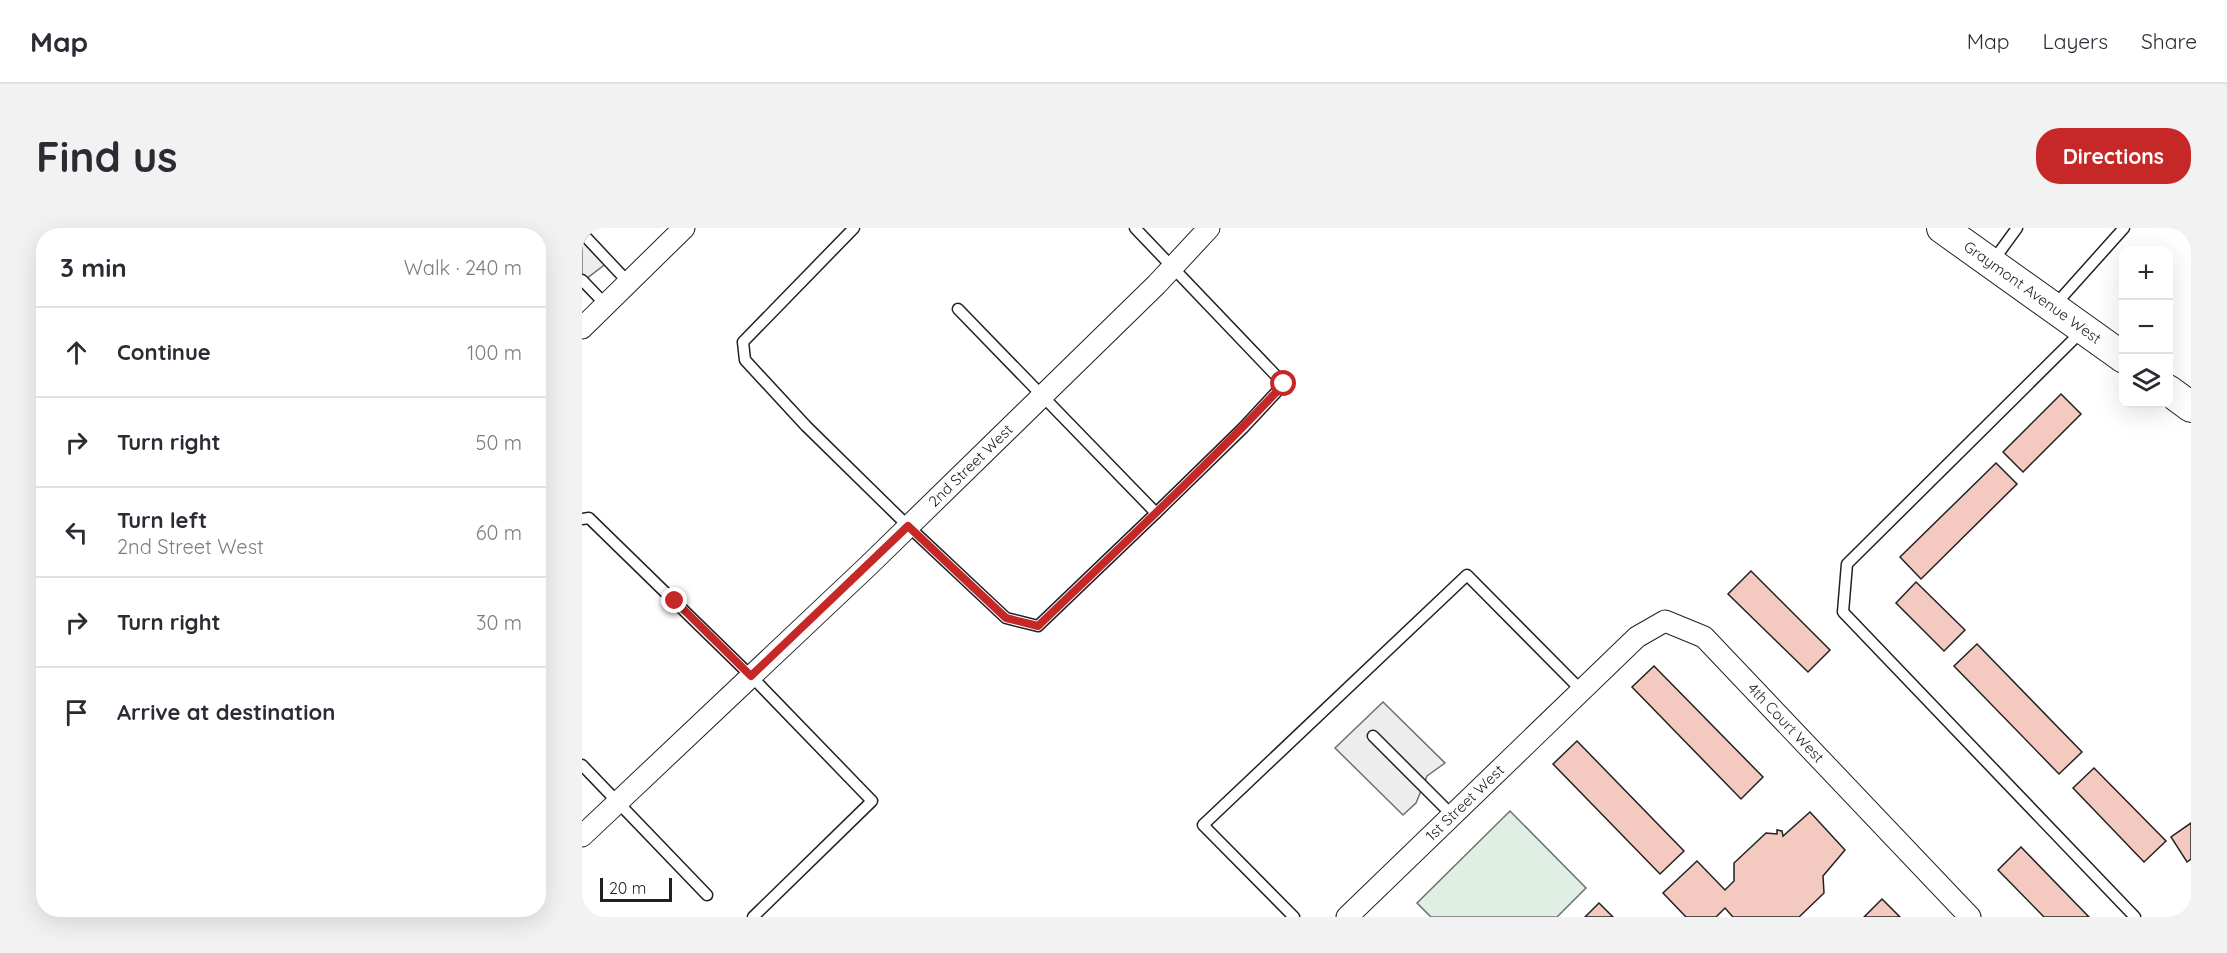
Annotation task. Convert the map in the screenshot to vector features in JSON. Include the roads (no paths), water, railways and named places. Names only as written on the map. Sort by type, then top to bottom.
[{"type":"main road","name":"Graymont Avenue West","points":[[1942,228],[2119,354]]},
{"type":"street","points":[[582,328],[684,228]]},
{"type":"street","points":[[1173,266],[1209,228]]},
{"type":"street","name":"2nd Street West","points":[[582,836],[908,526],[1173,266]]},
{"type":"street","name":"4th Court West","points":[[1581,690],[1637,637],[1665,621],[1704,637],[1970,917]]},
{"type":"street","name":"1st Street West","points":[[1347,917],[1581,690]]},
{"type":"lane","points":[[854,228],[743,342],[745,360],[806,426],[1006,618],[1038,626],[1243,428],[1284,384],[1135,228]]},
{"type":"lane","points":[[1991,264],[2017,228]]},
{"type":"lane","points":[[2053,308],[2124,228]]},
{"type":"lane","points":[[582,233],[629,283]]},
{"type":"lane","points":[[582,280],[606,305]]},
{"type":"lane","points":[[958,309],[1156,513]]},
{"type":"lane","points":[[2084,330],[1847,564],[1843,612],[2135,917]]},
{"type":"lane","points":[[582,519],[589,518],[751,676],[872,801],[753,917]]},
{"type":"lane","points":[[1294,917],[1203,825],[1467,575],[1581,690]]},
{"type":"lane","points":[[1373,736],[1452,815]]},
{"type":"lane","points":[[582,765],[707,895]]}]
